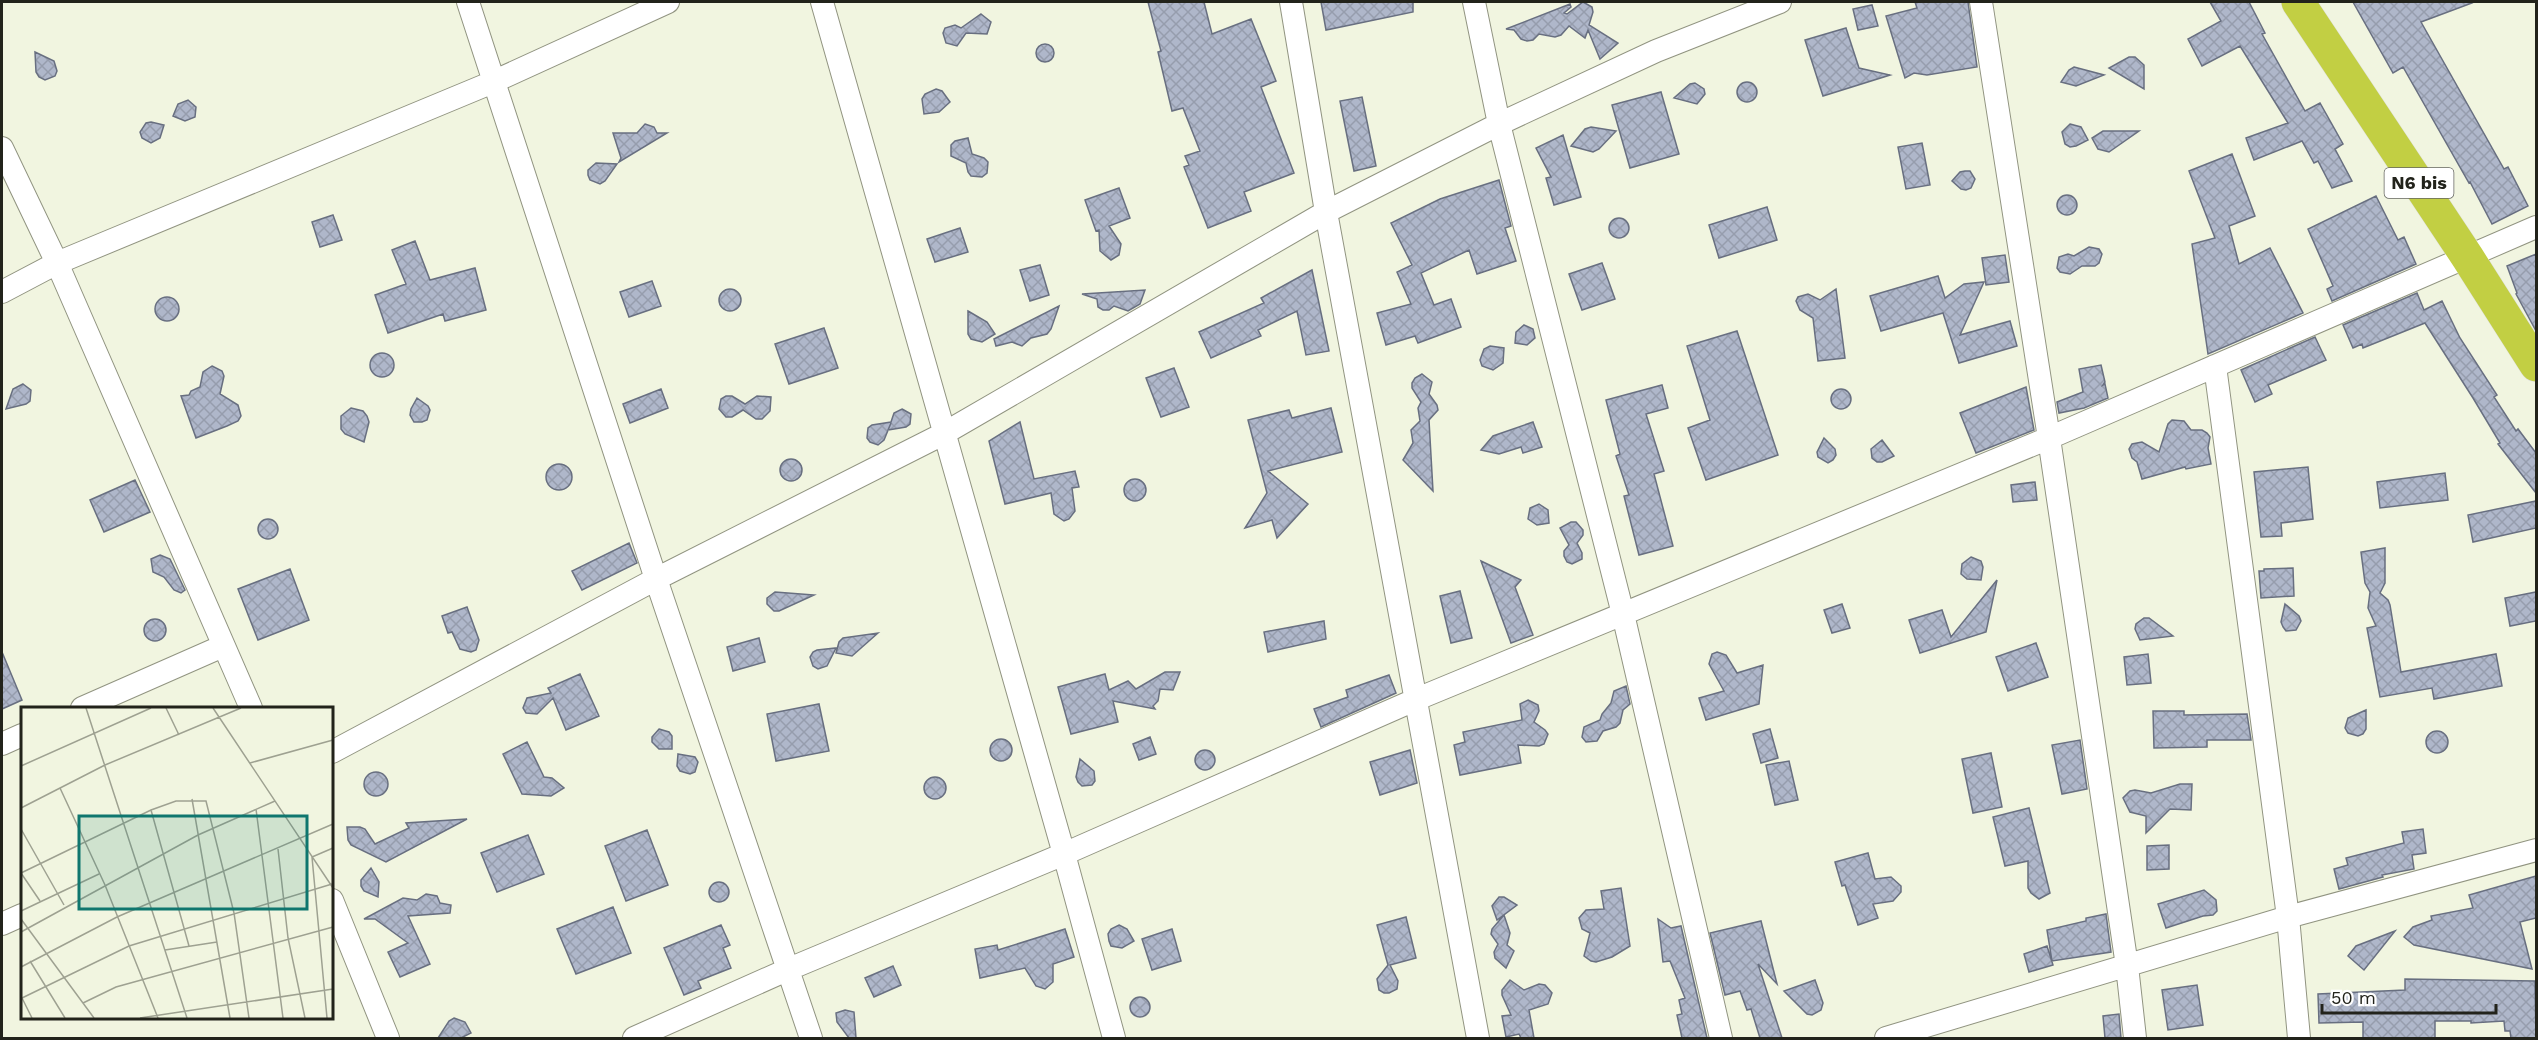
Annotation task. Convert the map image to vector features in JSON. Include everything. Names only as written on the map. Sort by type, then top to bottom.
[{"type":"highway","name":"N6 bis","points":[[2298,2],[2468,258],[2536,366]]},
{"type":"street","points":[[468,2],[656,579],[811,1038]]},
{"type":"street","points":[[2,292],[57,263],[493,82],[668,2]]},
{"type":"street","points":[[822,2],[1114,1038]]},
{"type":"street","points":[[1291,2],[1326,212],[1478,1038]]},
{"type":"street","points":[[1474,2],[1499,124],[1623,614],[1720,1038]]},
{"type":"street","points":[[333,751],[656,579],[943,434],[1326,212],[1499,124],[1656,51],[1780,2]]},
{"type":"street","points":[[1981,2],[2049,438],[2127,966],[2135,1038]]},
{"type":"street","points":[[2,148],[57,263],[251,707]]},
{"type":"street","points":[[633,1038],[789,969],[1064,854],[1417,699],[2049,438],[2536,227]]},
{"type":"street","points":[[2215,366],[2288,917],[2299,1038]]},
{"type":"street","points":[[84,707],[223,646]]},
{"type":"street","points":[[2,744],[21,735]]},
{"type":"street","points":[[1886,1038],[2288,917],[2536,850]]},
{"type":"street","points":[[333,902],[388,1038]]},
{"type":"street","points":[[2,924],[21,915]]},
{"type":"building","points":[[1148,2],[1204,2],[1212,34],[1251,19],[1276,81],[1261,87],[1294,173],[1244,192],[1251,211],[1208,228],[1184,167],[1189,165],[1185,156],[1200,151],[1183,108],[1172,111],[1158,52],[1161,51]]},
{"type":"building","points":[[1321,2],[1413,2],[1413,12],[1326,30]]},
{"type":"building","points":[[1583,2],[1592,7],[1593,12],[1589,25],[1618,43],[1600,59],[1588,30],[1585,38],[1569,26],[1561,35],[1555,37],[1539,34],[1533,40],[1527,41],[1521,39],[1514,30],[1506,29],[1570,4],[1571,7],[1564,13],[1567,14]]},
{"type":"building","points":[[1915,2],[1968,2],[1977,67],[1927,75],[1914,73],[1905,78],[1886,16],[1917,8]]},
{"type":"building","points":[[2210,2],[2249,2],[2265,33],[2262,34],[2305,111],[2320,103],[2343,144],[2335,149],[2352,181],[2332,188],[2318,161],[2314,163],[2302,141],[2254,160],[2246,138],[2288,123],[2240,46],[2202,66],[2188,39],[2221,21]]},
{"type":"building","points":[[2353,2],[2472,3],[2421,22],[2504,169],[2508,167],[2528,206],[2492,224],[2403,67],[2393,73]]},
{"type":"building","points":[[1872,5],[1878,26],[1858,30],[1853,9]]},
{"type":"building","points":[[981,14],[991,22],[987,34],[966,33],[957,46],[946,43],[943,33],[945,28],[955,25],[961,28]]},
{"type":"building","points":[[1846,28],[1859,68],[1890,75],[1823,96],[1805,40]]},
{"type":"building","points":[[1041,44],[1049,44],[1054,49],[1052,60],[1041,62],[1036,57],[1036,49]]},
{"type":"building","points":[[35,52],[54,61],[57,71],[55,76],[45,80],[39,77],[36,72]]},
{"type":"building","points":[[2129,57],[2135,57],[2144,65],[2144,89],[2109,68]]},
{"type":"building","points":[[2074,67],[2104,75],[2076,86],[2061,82],[2069,70]]},
{"type":"building","points":[[1743,82],[1751,82],[1757,88],[1757,96],[1751,102],[1743,102],[1737,96],[1737,88]]},
{"type":"building","points":[[1695,83],[1704,89],[1705,94],[1697,104],[1674,98],[1690,84]]},
{"type":"building","points":[[936,89],[942,91],[950,102],[939,112],[924,114],[922,99],[925,94]]},
{"type":"building","points":[[1661,92],[1679,154],[1630,168],[1612,105]]},
{"type":"building","points":[[1362,97],[1376,166],[1354,171],[1340,101]]},
{"type":"building","points":[[188,100],[196,107],[195,117],[185,121],[173,116],[178,104]]},
{"type":"building","points":[[146,123],[164,125],[160,138],[151,143],[142,138],[140,132]]},
{"type":"building","points":[[645,124],[654,127],[657,133],[667,133],[619,162],[621,158],[613,133],[637,133]]},
{"type":"building","points":[[2070,124],[2081,127],[2088,140],[2076,146],[2070,147],[2065,144],[2062,132]]},
{"type":"building","points":[[1591,127],[1616,131],[1599,149],[1593,152],[1571,146],[1585,129]]},
{"type":"building","points":[[2103,131],[2139,131],[2109,152],[2098,149],[2092,138]]},
{"type":"building","points":[[1563,135],[1581,197],[1554,205],[1546,178],[1551,177],[1536,148]]},
{"type":"building","points":[[968,138],[972,154],[988,162],[987,173],[982,177],[971,176],[966,163],[951,156],[951,145],[955,141]]},
{"type":"building","points":[[1922,143],[1930,185],[1906,189],[1898,147]]},
{"type":"building","points":[[2232,154],[2255,216],[2229,226],[2239,264],[2270,248],[2303,313],[2208,354],[2192,244],[2215,238],[2189,171]]},
{"type":"building","points":[[596,163],[617,164],[605,181],[600,184],[590,180],[588,175],[588,170]]},
{"type":"building","points":[[1970,171],[1975,179],[1971,188],[1966,190],[1961,189],[1952,181],[1960,172]]},
{"type":"building","points":[[1499,180],[1511,226],[1505,228],[1516,261],[1477,274],[1469,250],[1421,273],[1434,305],[1451,299],[1461,327],[1418,343],[1415,336],[1386,345],[1377,313],[1411,304],[1397,272],[1412,265],[1391,223],[1440,199]]},
{"type":"building","points":[[1119,188],[1130,218],[1109,226],[1121,244],[1119,255],[1111,260],[1100,251],[1099,230],[1096,231],[1085,200]]},
{"type":"building","points":[[2063,195],[2071,195],[2077,201],[2077,209],[2071,215],[2063,215],[2057,209],[2057,201]]},
{"type":"building","points":[[2376,196],[2398,240],[2404,237],[2416,264],[2332,301],[2327,289],[2333,286],[2308,229]]},
{"type":"building","points":[[1767,207],[1777,240],[1719,258],[1709,225]]},
{"type":"building","points":[[333,215],[342,240],[320,247],[312,222]]},
{"type":"building","points":[[1615,218],[1623,218],[1629,224],[1629,232],[1623,238],[1615,238],[1609,232],[1609,224]]},
{"type":"building","points":[[960,228],[968,252],[935,262],[927,239]]},
{"type":"building","points":[[415,241],[430,280],[475,268],[486,310],[445,321],[443,314],[388,333],[375,295],[406,284],[392,250]]},
{"type":"building","points":[[2089,247],[2099,249],[2102,254],[2099,263],[2095,266],[2082,266],[2070,274],[2060,272],[2057,268],[2059,257],[2068,254],[2074,256]]},
{"type":"building","points":[[2536,254],[2536,331],[2516,294],[2507,266]]},
{"type":"building","points":[[2005,255],[2009,282],[1986,285],[1982,258]]},
{"type":"building","points":[[1602,263],[1615,299],[1582,310],[1569,274]]},
{"type":"building","points":[[1040,265],[1049,295],[1030,301],[1020,270]]},
{"type":"building","points":[[1312,270],[1329,351],[1306,355],[1297,311],[1258,330],[1261,336],[1211,358],[1199,332],[1264,303],[1261,298]]},
{"type":"building","points":[[1938,276],[1945,298],[1964,284],[1984,282],[1960,335],[2010,321],[2017,346],[1959,363],[1943,313],[1881,331],[1870,296]]},
{"type":"building","points":[[652,281],[661,306],[629,317],[620,292]]},
{"type":"building","points":[[730,289],[740,296],[741,300],[734,310],[730,311],[720,304],[719,300],[726,290]]},
{"type":"building","points":[[1836,289],[1845,358],[1818,361],[1813,318],[1800,310],[1796,301],[1798,297],[1808,294],[1820,300]]},
{"type":"building","points":[[1145,290],[1140,304],[1128,311],[1114,306],[1109,310],[1103,310],[1098,307],[1097,299],[1082,294]]},
{"type":"building","points":[[2417,293],[2424,310],[2442,301],[2460,338],[2497,395],[2494,397],[2516,431],[2518,429],[2536,453],[2536,493],[2498,444],[2500,443],[2473,398],[2425,323],[2363,348],[2362,344],[2353,348],[2343,325]]},
{"type":"building","points":[[167,297],[175,301],[179,309],[175,317],[167,321],[159,317],[155,309],[159,301]]},
{"type":"building","points":[[1059,306],[1047,334],[1031,338],[1022,346],[1012,342],[996,346],[994,339]]},
{"type":"building","points":[[968,311],[987,322],[995,334],[982,342],[971,339],[968,334]]},
{"type":"building","points":[[1524,325],[1533,329],[1535,338],[1527,345],[1515,343],[1516,332]]},
{"type":"building","points":[[824,328],[838,368],[789,384],[775,344]]},
{"type":"building","points":[[1737,331],[1778,455],[1706,480],[1688,428],[1710,420],[1687,346]]},
{"type":"building","points":[[2315,337],[2326,360],[2268,385],[2272,394],[2255,402],[2241,370]]},
{"type":"building","points":[[1490,346],[1504,348],[1503,363],[1493,370],[1482,366],[1480,360],[1484,349]]},
{"type":"building","points":[[382,353],[390,357],[394,365],[390,373],[382,377],[374,373],[370,365],[374,357]]},
{"type":"building","points":[[2101,365],[2105,382],[2103,385],[2105,384],[2108,398],[2084,408],[2059,413],[2057,402],[2083,392],[2079,369]]},
{"type":"building","points":[[212,366],[222,371],[224,376],[220,394],[238,405],[241,416],[238,421],[196,438],[181,396],[189,395],[191,391],[200,387],[203,372]]},
{"type":"building","points":[[1174,368],[1189,407],[1161,417],[1146,378]]},
{"type":"building","points":[[1422,374],[1432,382],[1429,394],[1438,410],[1429,420],[1433,491],[1403,460],[1413,443],[1411,430],[1420,421],[1418,408],[1421,402],[1412,388],[1412,383]]},
{"type":"building","points":[[23,384],[31,390],[30,401],[6,409],[13,389]]},
{"type":"building","points":[[1662,385],[1668,408],[1646,414],[1664,471],[1654,474],[1673,546],[1639,555],[1624,496],[1629,495],[1616,456],[1620,454],[1606,400]]},
{"type":"building","points":[[2026,387],[2034,430],[1976,453],[1960,413]]},
{"type":"building","points":[[661,389],[668,408],[630,423],[623,404]]},
{"type":"building","points":[[1837,389],[1845,389],[1851,395],[1851,403],[1845,409],[1837,409],[1831,403],[1831,395]]},
{"type":"building","points":[[732,396],[745,404],[757,396],[771,397],[770,411],[762,419],[756,419],[743,410],[732,417],[726,417],[719,409],[721,399]]},
{"type":"building","points":[[417,398],[430,410],[427,420],[422,422],[414,422],[410,415]]},
{"type":"building","points":[[351,408],[363,411],[367,416],[369,422],[364,442],[345,434],[341,429],[341,416]]},
{"type":"building","points":[[1331,408],[1342,452],[1268,471],[1308,504],[1277,538],[1272,520],[1245,528],[1267,493],[1248,420],[1289,410],[1292,418]]},
{"type":"building","points":[[902,409],[911,414],[910,424],[906,427],[888,430],[884,440],[878,445],[867,438],[868,428],[872,425],[891,422],[894,413]]},
{"type":"building","points":[[2172,420],[2184,421],[2191,430],[2202,430],[2207,433],[2210,437],[2208,448],[2211,464],[2186,469],[2185,467],[2142,479],[2137,462],[2132,458],[2129,449],[2132,444],[2142,442],[2159,452],[2168,424]]},
{"type":"building","points":[[1020,422],[1034,479],[1075,471],[1079,487],[1072,488],[1075,511],[1069,519],[1064,521],[1054,514],[1051,493],[1005,504],[989,441]]},
{"type":"building","points":[[1533,422],[1542,447],[1523,453],[1521,447],[1499,454],[1481,450],[1493,436]]},
{"type":"building","points":[[1824,438],[1835,449],[1836,455],[1828,463],[1818,457],[1817,452]]},
{"type":"building","points":[[1882,440],[1894,456],[1877,462],[1872,458],[1871,449]]},
{"type":"building","points":[[791,459],[799,462],[802,470],[799,478],[791,481],[783,478],[780,470],[783,462]]},
{"type":"building","points":[[559,464],[568,468],[572,477],[568,486],[559,490],[550,486],[546,477],[550,468]]},
{"type":"building","points":[[2308,467],[2313,519],[2281,523],[2282,536],[2261,537],[2254,472]]},
{"type":"building","points":[[2445,473],[2448,500],[2380,508],[2377,482]]},
{"type":"building","points":[[1135,479],[1143,482],[1146,490],[1143,498],[1135,501],[1127,498],[1124,490],[1127,482]]},
{"type":"building","points":[[135,480],[150,512],[104,532],[90,500]]},
{"type":"building","points":[[2035,482],[2037,500],[2013,502],[2011,485]]},
{"type":"building","points":[[2536,501],[2536,528],[2473,542],[2468,515]]},
{"type":"building","points":[[1539,504],[1548,510],[1549,523],[1537,525],[1528,519],[1530,508]]},
{"type":"building","points":[[268,519],[275,522],[278,529],[275,536],[268,539],[261,536],[258,529],[261,522]]},
{"type":"building","points":[[1576,522],[1583,530],[1583,535],[1577,543],[1582,559],[1572,564],[1567,562],[1564,556],[1564,551],[1569,545],[1560,528]]},
{"type":"building","points":[[629,543],[637,563],[582,590],[572,571]]},
{"type":"building","points":[[2385,548],[2385,583],[2380,593],[2390,605],[2401,672],[2496,654],[2502,686],[2434,699],[2432,688],[2380,697],[2367,628],[2376,626],[2368,608],[2370,592],[2365,583],[2361,552]]},
{"type":"building","points":[[160,555],[170,559],[185,590],[181,593],[174,590],[164,577],[153,572],[151,559]]},
{"type":"building","points":[[1971,557],[1981,561],[1983,567],[1981,580],[1967,579],[1961,574],[1962,564]]},
{"type":"building","points":[[1481,561],[1521,580],[1515,587],[1533,635],[1511,643]]},
{"type":"building","points":[[2293,568],[2294,596],[2261,598],[2259,571]]},
{"type":"building","points":[[290,569],[309,620],[258,640],[238,589]]},
{"type":"building","points":[[1997,580],[1986,632],[1920,653],[1909,620],[1942,610],[1951,637]]},
{"type":"building","points":[[1460,591],[1472,638],[1451,643],[1440,596]]},
{"type":"building","points":[[775,592],[814,595],[779,611],[774,611],[767,604],[767,598]]},
{"type":"building","points":[[2536,592],[2536,621],[2510,626],[2505,598]]},
{"type":"building","points":[[1842,604],[1850,628],[1832,633],[1824,610]]},
{"type":"building","points":[[2285,604],[2299,616],[2301,621],[2296,630],[2286,631],[2283,627],[2281,622]]},
{"type":"building","points":[[467,607],[479,640],[476,650],[471,652],[460,649],[452,632],[448,633],[442,616]]},
{"type":"building","points":[[2144,618],[2149,618],[2173,636],[2140,640],[2135,629],[2136,624]]},
{"type":"building","points":[[155,619],[163,622],[166,630],[163,638],[155,641],[147,638],[144,630],[147,622]]},
{"type":"building","points":[[1324,621],[1326,639],[1268,652],[1264,632]]},
{"type":"building","points":[[878,633],[852,656],[836,653],[839,642],[843,638]]},
{"type":"building","points":[[759,638],[765,662],[733,671],[727,647]]},
{"type":"building","points":[[2036,643],[2048,677],[2008,691],[1996,657]]},
{"type":"building","points":[[836,648],[827,666],[818,669],[813,666],[810,657],[813,652]]},
{"type":"building","points":[[2,652],[22,700],[2,709]]},
{"type":"building","points":[[1717,652],[1726,655],[1737,673],[1763,665],[1759,704],[1706,720],[1699,698],[1724,691],[1709,664],[1712,654]]},
{"type":"building","points":[[2148,654],[2151,683],[2127,685],[2124,657]]},
{"type":"building","points":[[1165,672],[1180,672],[1173,690],[1160,689],[1158,701],[1153,706],[1155,709],[1113,701],[1118,722],[1071,734],[1058,687],[1105,674],[1109,690],[1128,681],[1136,689]]},
{"type":"building","points":[[580,674],[599,716],[566,730],[553,698],[537,714],[526,713],[523,708],[527,698],[551,693],[548,688]]},
{"type":"building","points":[[1389,675],[1396,693],[1321,727],[1314,709],[1348,697],[1346,690]]},
{"type":"building","points":[[1626,686],[1630,704],[1623,710],[1620,723],[1616,727],[1603,731],[1597,741],[1586,742],[1582,737],[1584,727],[1600,720],[1611,703],[1614,691]]},
{"type":"building","points":[[1528,700],[1538,705],[1539,711],[1534,722],[1548,734],[1544,744],[1539,746],[1518,745],[1521,763],[1460,775],[1454,745],[1465,742],[1463,732],[1522,720],[1520,704]]},
{"type":"building","points":[[819,704],[829,751],[776,761],[767,714]]},
{"type":"building","points":[[2366,710],[2366,729],[2363,734],[2358,736],[2348,733],[2345,728],[2348,718]]},
{"type":"building","points":[[2153,711],[2184,711],[2184,715],[2247,714],[2251,740],[2207,740],[2207,747],[2154,748]]},
{"type":"building","points":[[659,729],[669,732],[672,736],[672,749],[659,749],[652,742],[652,737]]},
{"type":"building","points":[[1770,729],[1778,758],[1761,763],[1753,734]]},
{"type":"building","points":[[2437,731],[2445,734],[2448,742],[2445,750],[2437,753],[2429,750],[2426,742],[2429,734]]},
{"type":"building","points":[[1150,737],[1156,754],[1139,760],[1133,744]]},
{"type":"building","points":[[1001,739],[1009,742],[1012,750],[1009,758],[1001,761],[993,758],[990,750],[993,742]]},
{"type":"building","points":[[2080,740],[2087,789],[2062,794],[2052,745]]},
{"type":"building","points":[[527,742],[544,777],[552,778],[564,788],[551,796],[522,794],[503,754]]},
{"type":"building","points":[[1205,750],[1212,753],[1215,760],[1212,767],[1205,770],[1198,767],[1195,760],[1198,753]]},
{"type":"building","points":[[1410,750],[1417,783],[1380,795],[1370,762]]},
{"type":"building","points":[[1991,753],[2002,807],[1973,813],[1962,759]]},
{"type":"building","points":[[678,754],[695,757],[698,762],[695,772],[690,774],[680,771],[677,766]]},
{"type":"building","points":[[1080,759],[1094,771],[1095,781],[1092,785],[1082,786],[1078,782],[1076,777]]},
{"type":"building","points":[[1789,761],[1798,800],[1775,805],[1766,765]]},
{"type":"building","points":[[376,772],[384,776],[388,784],[384,792],[376,796],[368,792],[364,784],[368,776]]},
{"type":"building","points":[[935,777],[943,780],[946,788],[943,796],[935,799],[927,796],[924,788],[927,780]]},
{"type":"building","points":[[2180,784],[2192,784],[2191,810],[2170,809],[2146,833],[2146,816],[2130,812],[2123,798],[2130,791],[2151,793]]},
{"type":"building","points":[[2029,808],[2050,893],[2039,899],[2028,888],[2028,861],[2005,866],[1993,817]]},
{"type":"building","points":[[467,819],[386,862],[351,845],[348,840],[347,827],[365,829],[375,844],[409,828],[406,823]]},
{"type":"building","points":[[2423,829],[2426,853],[2412,855],[2414,869],[2382,875],[2383,877],[2339,889],[2334,869],[2348,865],[2346,858],[2404,843],[2402,832]]},
{"type":"building","points":[[647,830],[668,885],[626,901],[605,846]]},
{"type":"building","points":[[528,835],[544,874],[497,892],[481,853]]},
{"type":"building","points":[[2169,845],[2169,869],[2147,870],[2147,846]]},
{"type":"building","points":[[1868,853],[1875,879],[1891,877],[1901,886],[1901,892],[1893,901],[1873,904],[1878,918],[1858,925],[1835,862]]},
{"type":"building","points":[[371,868],[379,882],[378,897],[364,891],[361,886],[361,880]]},
{"type":"building","points":[[2536,876],[2536,918],[2520,922],[2532,969],[2414,945],[2404,937],[2413,927],[2432,920],[2431,916],[2473,908],[2469,895]]},
{"type":"building","points":[[719,882],[726,885],[729,892],[726,899],[719,902],[712,899],[709,892],[712,885]]},
{"type":"building","points":[[1621,888],[1630,946],[1612,957],[1596,962],[1591,961],[1584,956],[1590,933],[1582,929],[1579,918],[1586,910],[1604,909],[1601,891]]},
{"type":"building","points":[[2204,890],[2216,900],[2217,911],[2213,915],[2166,928],[2158,904]]},
{"type":"building","points":[[426,894],[437,896],[440,903],[451,905],[450,913],[408,916],[430,964],[400,977],[388,952],[408,943],[375,919],[364,919],[403,898],[417,900]]},
{"type":"building","points":[[1499,897],[1504,897],[1517,905],[1497,920],[1492,906]]},
{"type":"building","points":[[613,907],[631,953],[576,974],[557,929]]},
{"type":"building","points":[[2106,914],[2111,952],[2052,961],[2047,930]]},
{"type":"building","points":[[1504,915],[1510,933],[1507,945],[1514,951],[1506,968],[1495,958],[1494,952],[1498,944],[1491,934],[1492,929]]},
{"type":"building","points":[[1406,917],[1416,958],[1390,965],[1398,981],[1397,989],[1384,993],[1379,990],[1377,979],[1388,965],[1377,925]]},
{"type":"building","points":[[1658,919],[1671,928],[1681,926],[1707,1038],[1682,1038],[1677,1015],[1682,1014],[1679,1000],[1685,998],[1670,961],[1663,962]]},
{"type":"building","points":[[1761,921],[1777,984],[1758,964],[1782,1038],[1760,1038],[1751,1009],[1747,1010],[1740,991],[1725,995],[1710,933]]},
{"type":"building","points":[[721,925],[730,945],[723,948],[731,968],[698,981],[701,988],[684,995],[664,948]]},
{"type":"building","points":[[1119,925],[1127,929],[1134,941],[1122,948],[1111,946],[1108,934],[1111,929]]},
{"type":"building","points":[[1065,929],[1074,957],[1053,964],[1053,982],[1045,989],[1036,986],[1025,968],[980,978],[975,949],[997,945],[998,950]]},
{"type":"building","points":[[1172,929],[1181,961],[1152,970],[1142,939]]},
{"type":"building","points":[[2395,931],[2364,970],[2348,956],[2356,946]]},
{"type":"building","points":[[2047,946],[2053,965],[2029,972],[2024,954]]},
{"type":"building","points":[[893,966],[901,985],[874,997],[865,978]]},
{"type":"building","points":[[2405,979],[2535,981],[2536,1038],[2511,1038],[2510,1031],[2505,1031],[2504,1021],[2471,1023],[2471,1021],[2435,1021],[2435,1038],[2363,1038],[2363,1022],[2319,1023],[2318,994],[2405,990]]},
{"type":"building","points":[[1510,980],[1524,990],[1539,984],[1545,985],[1552,993],[1548,1004],[1529,1010],[1534,1038],[1521,1038],[1519,1034],[1506,1037],[1502,1016],[1511,1015],[1502,990]]},
{"type":"building","points":[[1815,980],[1823,1003],[1821,1010],[1812,1015],[1807,1014],[1784,991]]},
{"type":"building","points":[[2197,985],[2203,1025],[2168,1030],[2162,990]]},
{"type":"building","points":[[1140,997],[1147,1000],[1150,1007],[1147,1014],[1140,1017],[1133,1014],[1130,1007],[1133,1000]]},
{"type":"building","points":[[845,1010],[854,1012],[856,1038],[849,1038],[837,1022],[836,1013]]},
{"type":"building","points":[[2119,1014],[2121,1038],[2105,1038],[2103,1016]]},
{"type":"building","points":[[454,1018],[465,1022],[471,1033],[461,1038],[438,1038],[449,1021]]}]
